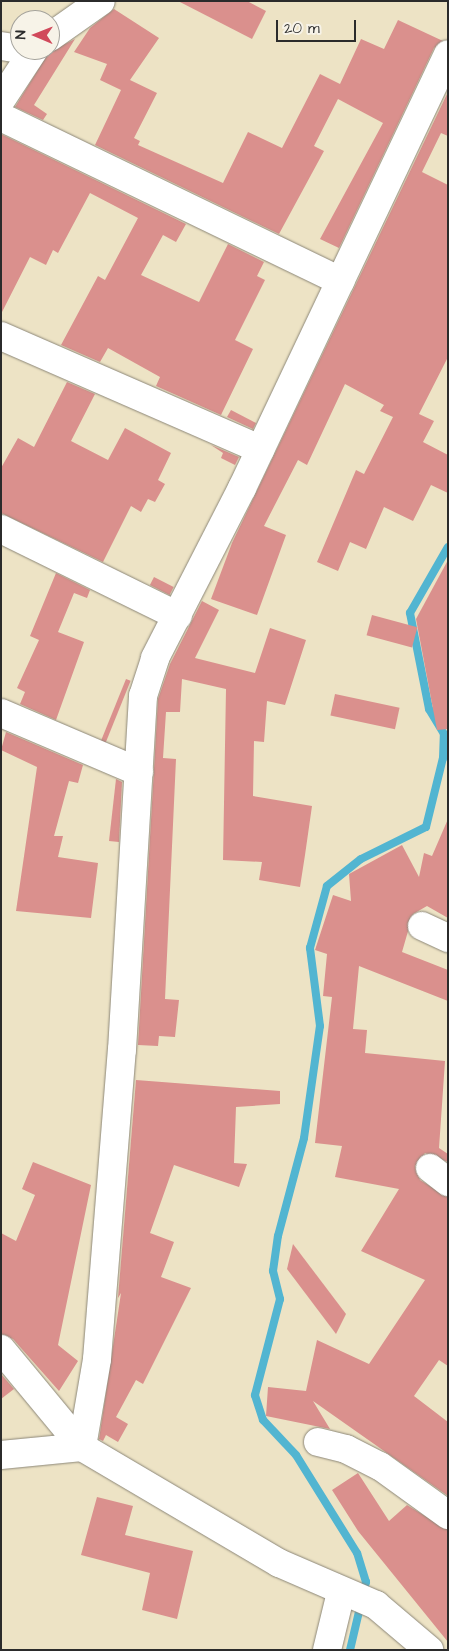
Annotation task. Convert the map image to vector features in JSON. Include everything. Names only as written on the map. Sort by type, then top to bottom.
[{"type":"street","points":[[60,28],[101,1]]},
{"type":"street","points":[[82,1446],[97,1359],[122,1050],[143,696],[155,658],[178,616],[260,449],[448,55]]},
{"type":"street","points":[[1,100],[24,60]]},
{"type":"street","points":[[1,117],[340,281]]},
{"type":"street","points":[[1,336],[260,449]]},
{"type":"street","points":[[1,529],[178,616]]},
{"type":"street","points":[[1,713],[138,772]]},
{"type":"street","points":[[422,926],[448,938]]},
{"type":"street","points":[[1,1349],[82,1446],[278,1562],[356,1598],[429,1650]]},
{"type":"street","points":[[318,1442],[346,1448],[380,1466],[448,1515]]},
{"type":"street","points":[[1,1455],[82,1446]]},
{"type":"street","points":[[327,1650],[356,1598]]},
{"type":"building","points":[[178,1],[247,1],[266,11],[252,39]]},
{"type":"building","points":[[114,9],[159,38],[130,80],[157,93],[134,138],[140,141],[138,145],[223,183],[248,132],[282,148],[320,74],[340,84],[361,39],[384,49],[398,20],[443,41],[434,48],[339,248],[320,239],[383,123],[338,99],[314,146],[324,151],[279,234],[95,145],[121,90],[100,80],[107,64],[74,52],[90,28]]},
{"type":"building","points":[[75,39],[34,105],[47,114],[43,120],[15,107],[44,60],[60,60],[60,46]]},
{"type":"building","points":[[448,92],[448,136],[441,133],[422,172],[448,185],[448,357],[419,414],[434,421],[423,442],[448,455],[448,493],[431,485],[413,521],[384,507],[366,549],[350,542],[338,571],[317,562],[356,470],[364,474],[393,417],[380,411],[384,405],[345,384],[307,465],[298,460],[264,526],[286,535],[257,615],[211,599],[232,543]]},
{"type":"building","points":[[1,134],[186,224],[176,242],[163,235],[141,275],[199,302],[228,244],[264,262],[257,276],[265,280],[235,340],[253,349],[221,415],[156,386],[160,377],[108,348],[100,362],[61,345],[98,276],[105,280],[138,218],[90,193],[58,253],[53,250],[46,265],[30,257],[1,314]]},
{"type":"building","points":[[67,382],[95,394],[71,441],[108,460],[125,428],[171,453],[158,480],[165,484],[155,502],[148,499],[141,512],[131,506],[103,562],[1,513],[1,468],[18,438],[34,447]]},
{"type":"building","points":[[231,410],[256,423],[253,429],[227,417]]},
{"type":"building","points":[[211,445],[239,457],[235,465],[221,458],[223,453]]},
{"type":"building","points":[[448,560],[448,729],[437,730],[416,619]]},
{"type":"building","points":[[56,573],[90,590],[87,598],[74,593],[58,632],[84,642],[56,720],[20,704],[25,692],[17,688],[39,640],[30,636]]},
{"type":"building","points":[[154,577],[174,587],[170,595],[150,585]]},
{"type":"building","points":[[202,601],[219,610],[195,658],[255,673],[270,628],[306,640],[285,705],[267,701],[264,742],[254,741],[253,796],[312,806],[305,855],[300,887],[259,880],[262,862],[223,860],[226,689],[182,679],[180,712],[166,712],[163,758],[176,759],[165,999],[179,1000],[175,1037],[159,1036],[158,1046],[138,1045],[158,699],[170,664]]},
{"type":"building","points":[[372,615],[417,627],[412,647],[367,635]]},
{"type":"building","points":[[126,679],[131,681],[106,743],[101,741]]},
{"type":"building","points":[[335,694],[400,708],[395,729],[330,716]]},
{"type":"building","points":[[6,732],[83,765],[78,783],[69,781],[54,836],[63,836],[58,857],[98,863],[91,918],[16,911],[37,767],[1,750]]},
{"type":"building","points":[[116,779],[122,782],[119,842],[109,841]]},
{"type":"building","points":[[448,819],[448,918],[427,906],[413,914],[402,952],[448,970],[448,1001],[359,966],[353,1029],[367,1030],[365,1053],[445,1061],[439,1148],[448,1154],[448,1162],[425,1153],[415,1166],[420,1180],[448,1197],[448,1366],[439,1360],[414,1396],[448,1422],[448,1496],[313,1401],[330,1429],[266,1416],[268,1387],[306,1391],[317,1340],[369,1364],[425,1280],[361,1251],[399,1189],[335,1177],[342,1146],[315,1143],[332,997],[323,996],[327,954],[315,950],[333,895],[351,901],[349,874],[402,845],[419,877],[424,853],[432,856]]},
{"type":"building","points":[[136,1080],[280,1091],[280,1104],[236,1107],[234,1163],[247,1164],[239,1187],[174,1165],[150,1233],[174,1242],[161,1277],[191,1288],[143,1384],[136,1380],[116,1417],[128,1424],[118,1442],[106,1435],[103,1441],[99,1439],[121,1293],[118,1298]]},
{"type":"building","points":[[33,1162],[91,1185],[58,1345],[78,1361],[59,1391],[13,1339],[1,1334],[1,1233],[16,1241],[35,1195],[22,1189]]},
{"type":"building","points":[[293,1244],[346,1314],[336,1334],[287,1269]]},
{"type":"building","points":[[1,1374],[14,1389],[1,1399]]},
{"type":"building","points":[[358,1473],[389,1521],[407,1505],[448,1530],[448,1642],[358,1531],[332,1490]]},
{"type":"building","points":[[97,1497],[133,1506],[125,1535],[193,1551],[177,1619],[142,1610],[150,1573],[81,1555]]},
{"type":"waterway","points":[[350,1650],[366,1582],[357,1553],[296,1455],[263,1420],[255,1395],[280,1299],[273,1271],[278,1236],[304,1138],[320,1026],[310,948],[327,886],[361,859],[426,827],[443,758],[444,734],[429,709],[410,613],[448,547]]}]
